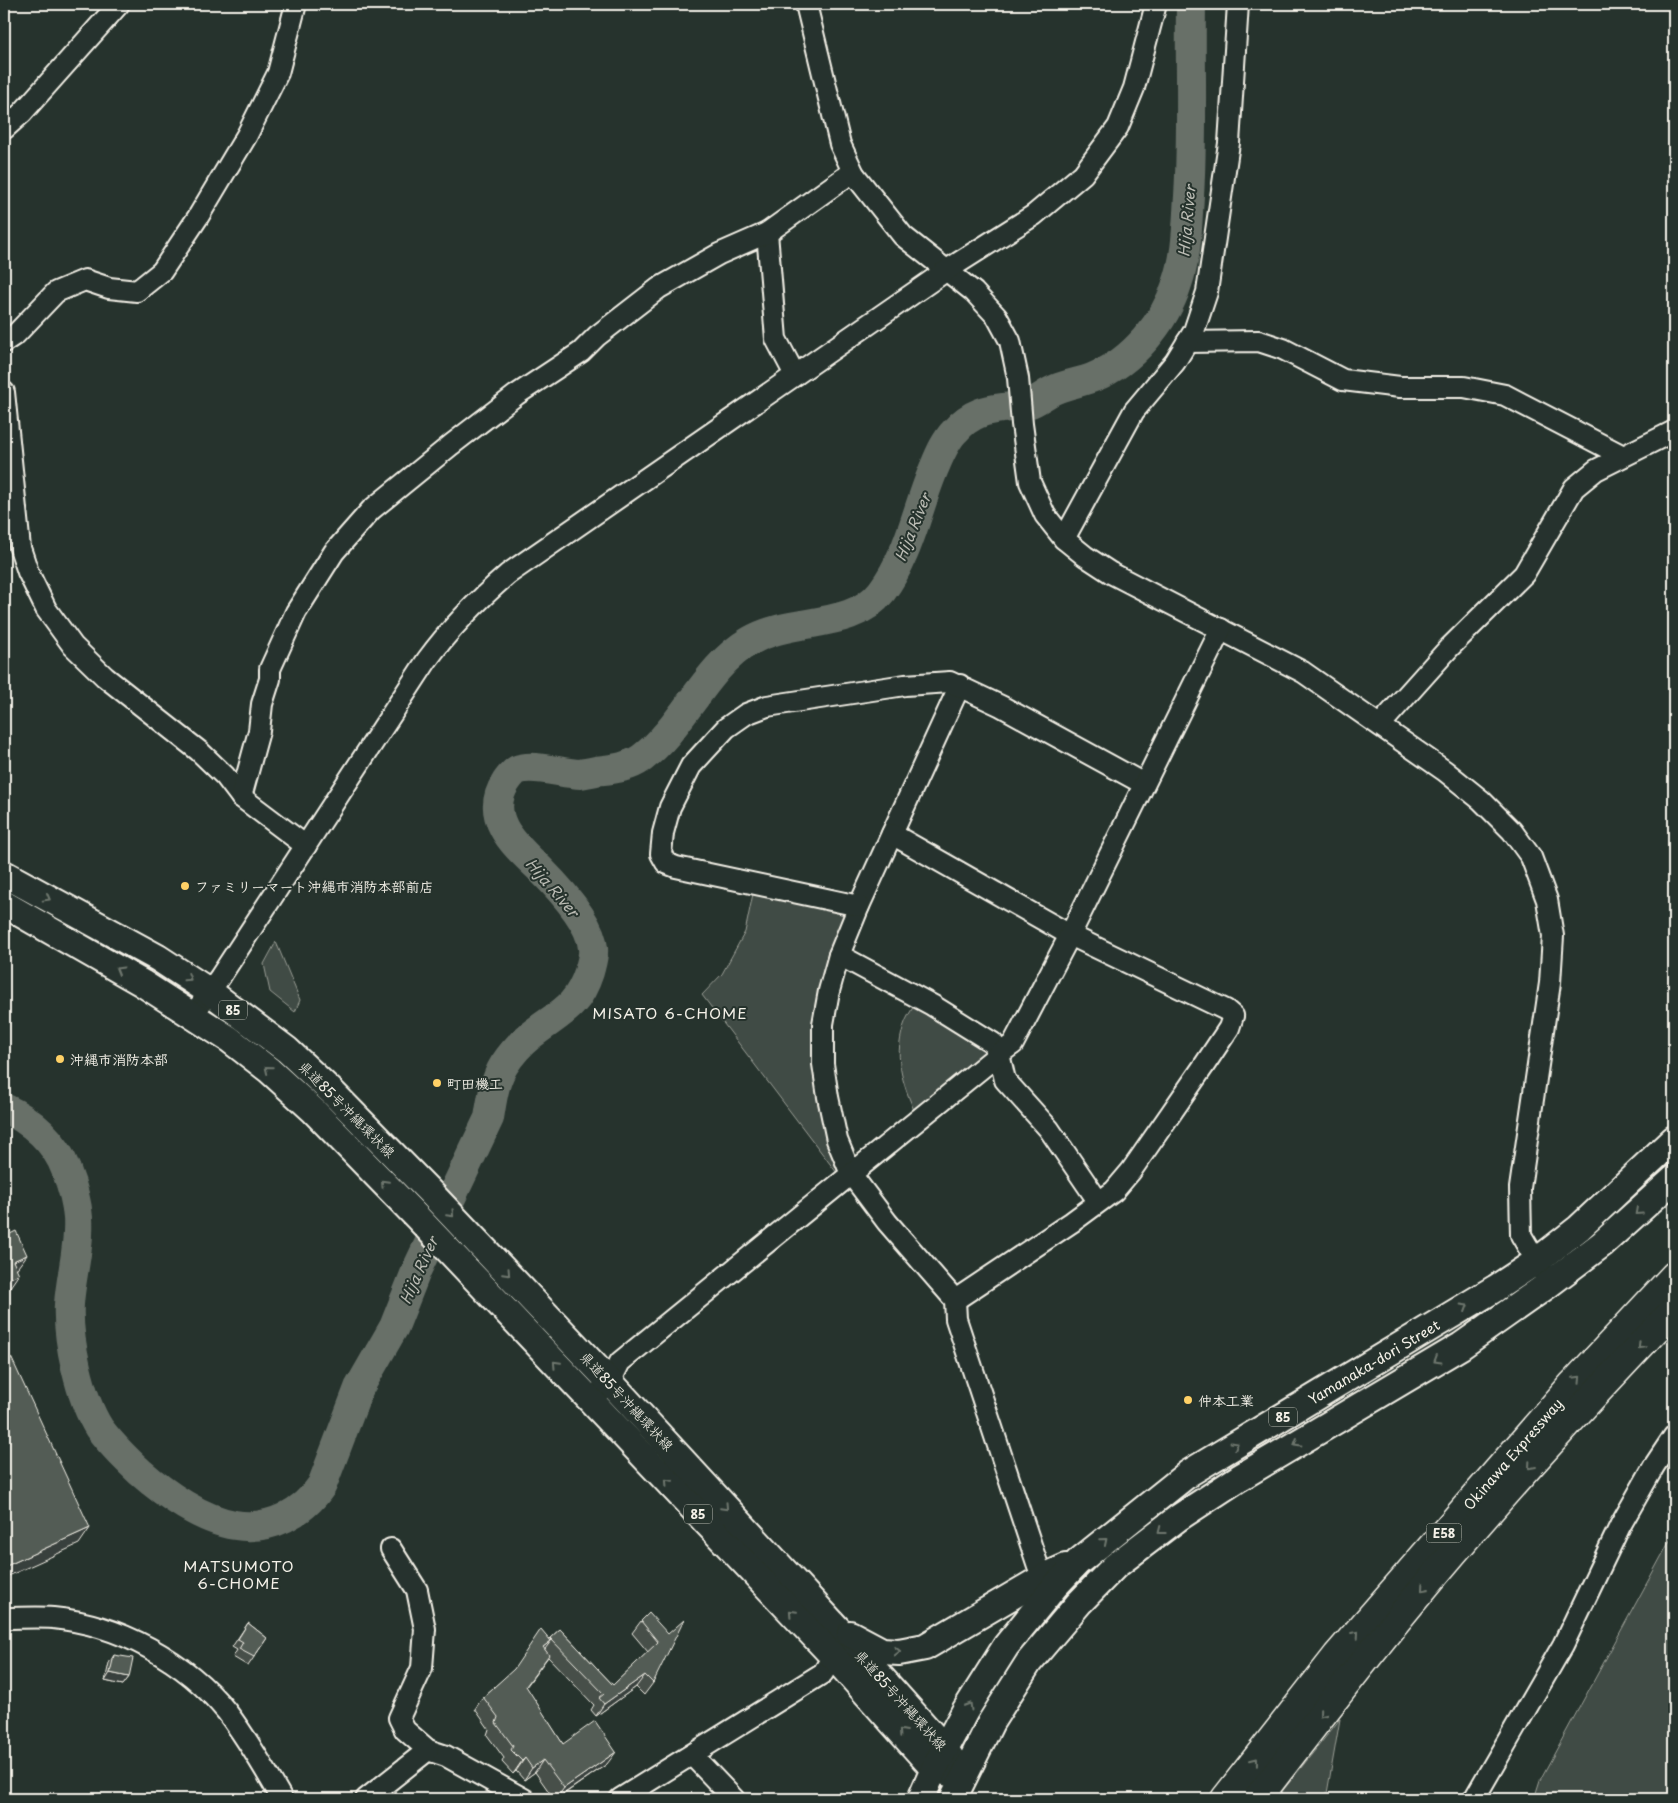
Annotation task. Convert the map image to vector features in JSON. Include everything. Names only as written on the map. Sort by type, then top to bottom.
[{"type":"highway","name":"Okinawa Expressway","points":[[1225,1799],[1337,1656],[1573,1384],[1674,1276]]},
{"type":"highway","name":"Okinawa Expressway","points":[[1257,1799],[1416,1597],[1590,1399],[1674,1310]]},
{"type":"main road","name":"県道85号沖縄環状線","points":[[4,874],[158,958],[210,992],[287,1050],[332,1092],[429,1191],[610,1382],[836,1627],[940,1759],[958,1788]]},
{"type":"main road","name":"県道85号沖縄環状線","points":[[4,904],[142,983],[193,1015],[269,1070],[314,1111],[460,1262],[833,1656],[940,1759]]},
{"type":"main road","name":"Yamanaka-dori Street","points":[[921,1799],[965,1711],[1006,1646],[1055,1586],[1078,1562],[1189,1473],[1496,1288],[1537,1261],[1579,1228],[1674,1140]]},
{"type":"main road","name":"85","points":[[958,1788],[991,1722],[1030,1662],[1079,1603],[1115,1566],[1178,1518],[1239,1478],[1461,1346],[1602,1244],[1674,1179]]},
{"type":"main road","points":[[836,1627],[882,1651],[899,1652],[925,1646],[1046,1576],[1078,1562]]},
{"type":"street","points":[[4,129],[22,113],[119,4]]},
{"type":"street","points":[[4,342],[16,334],[56,292],[85,280],[108,288],[137,291],[162,271],[198,217],[247,135],[278,73],[296,4]]},
{"type":"street","points":[[806,4],[840,144],[854,174],[903,236],[974,292],[997,317],[1010,341],[1018,378],[1030,482],[1045,515],[1064,539],[1084,556],[1111,573],[1303,672],[1380,725],[1481,800],[1512,831],[1531,857],[1547,900],[1553,936],[1550,983],[1520,1188],[1521,1235],[1549,1284]]},
{"type":"street","points":[[193,1015],[210,992],[427,660],[445,636],[482,596],[508,574],[947,270],[1034,215],[1083,174],[1118,127],[1134,88],[1156,4]]},
{"type":"street","points":[[1064,539],[1134,411],[1175,362],[1194,332],[1206,292],[1229,143],[1238,4]]},
{"type":"street","points":[[241,797],[259,731],[262,704],[270,680],[270,669],[296,612],[334,552],[371,510],[451,444],[516,395],[581,352],[597,336],[659,288],[719,254],[767,233],[844,178],[854,174]]},
{"type":"street","points":[[767,233],[776,339],[795,375]]},
{"type":"street","points":[[1187,342],[1259,341],[1283,350],[1343,380],[1400,387],[1464,387],[1505,395],[1623,456]]},
{"type":"street","points":[[4,392],[20,548],[28,572],[46,609],[73,646],[105,677],[199,751],[225,776],[241,797],[306,846]]},
{"type":"street","points":[[1380,725],[1449,648],[1524,574],[1574,488],[1596,470],[1674,431]]},
{"type":"street","points":[[590,1400],[610,1382],[620,1362],[1013,1044],[1070,935],[1221,629]]},
{"type":"street","points":[[859,906],[676,867],[666,863],[662,854],[663,833],[670,807],[691,766],[726,728],[746,714],[767,706],[905,685],[950,682],[960,685],[1001,706],[1144,784]]},
{"type":"street","points":[[960,685],[839,954],[829,991],[823,1024],[824,1064],[828,1097],[837,1140],[851,1174],[887,1222],[955,1300],[956,1319],[1038,1566],[1046,1576]]},
{"type":"street","points":[[892,834],[1070,935],[1226,1010],[1233,1016],[1229,1028],[1131,1171],[1114,1191],[1072,1222],[955,1300]]},
{"type":"street","points":[[839,954],[974,1029],[994,1043],[999,1054],[1004,1080],[1049,1129],[1098,1201]]},
{"type":"street","points":[[1474,1799],[1563,1645],[1620,1526],[1654,1466],[1674,1436]]},
{"type":"street","points":[[390,1550],[417,1590],[425,1629],[422,1668],[399,1718],[405,1730],[428,1750],[446,1756],[524,1799]]},
{"type":"street","points":[[4,1618],[54,1618],[79,1623],[118,1634],[155,1650],[202,1686],[226,1711],[255,1751],[282,1799]]},
{"type":"street","points":[[620,1799],[823,1673],[833,1656]]},
{"type":"street","points":[[366,1799],[428,1750]]},
{"type":"street","points":[[692,1755],[734,1799]]},
{"type":"shaded area","points":[[755,884],[859,906],[823,1024],[843,1181],[702,995],[722,974],[745,932]]},
{"type":"shaded area","points":[[276,942],[300,1000],[295,1012],[270,992],[264,964]]},
{"type":"shaded area","points":[[919,998],[999,1054],[918,1120],[905,1085],[899,1051],[904,1025]]},
{"type":"shaded area","points":[[1674,1533],[1674,1799],[1534,1799],[1540,1780]]},
{"type":"shaded area","points":[[1340,1719],[1326,1799],[1276,1799]]},
{"type":"building","points":[[16,1231],[27,1255],[13,1261],[19,1274],[4,1281],[4,1237]]},
{"type":"building","points":[[11,1357],[90,1528],[4,1567],[4,1360]]},
{"type":"building","points":[[649,1613],[668,1634],[684,1620],[653,1683],[645,1675],[604,1704],[599,1698],[604,1694],[550,1638],[560,1629],[613,1685],[658,1642],[641,1621]]},
{"type":"building","points":[[248,1623],[267,1638],[254,1657],[239,1649],[243,1642],[238,1639]]},
{"type":"building","points":[[541,1629],[551,1641],[543,1647],[549,1655],[526,1686],[563,1744],[595,1721],[616,1752],[564,1788],[543,1760],[532,1768],[525,1758],[522,1761],[511,1750],[513,1746],[496,1723],[498,1717],[483,1697],[514,1669]]},
{"type":"building","points":[[114,1655],[133,1658],[129,1677],[110,1673]]},
{"type":"waterway","name":"Hija River","points":[[4,1108],[24,1119],[49,1141],[62,1160],[72,1188],[77,1206],[78,1229],[77,1250],[69,1304],[70,1334],[81,1385],[86,1401],[99,1428],[140,1472],[184,1505],[210,1518],[235,1525],[248,1526],[273,1522],[295,1512],[322,1485],[359,1388],[394,1327],[417,1269],[489,1118],[494,1091],[504,1065],[516,1049],[531,1035],[573,1002],[579,994],[589,972],[593,948],[591,938],[580,916],[556,885],[513,841],[505,831],[500,820],[498,808],[500,795],[506,782],[515,771],[524,768],[539,768],[580,774],[620,768],[631,764],[642,758],[657,745],[720,666],[734,652],[750,641],[766,633],[784,628],[838,618],[855,612],[869,604],[882,591],[900,562],[939,457],[949,439],[963,423],[971,417],[988,410],[1028,404],[1056,389],[1094,377],[1121,361],[1145,339],[1172,298],[1185,252],[1191,148],[1191,4]]},
{"type":"place","name":"ファミリーマート沖縄市消防本部前店","points":[[185,886]]},
{"type":"place","name":"沖縄市消防本部","points":[[60,1059]]},
{"type":"place","name":"町田機工","points":[[437,1083]]},
{"type":"place","name":"仲本工業","points":[[1188,1400]]},
{"type":"district","name":"MISATO 6-CHOME","points":[[670,1012]]},
{"type":"district","name":"MATSUMOTO 6-CHOME","points":[[239,1574]]}]
